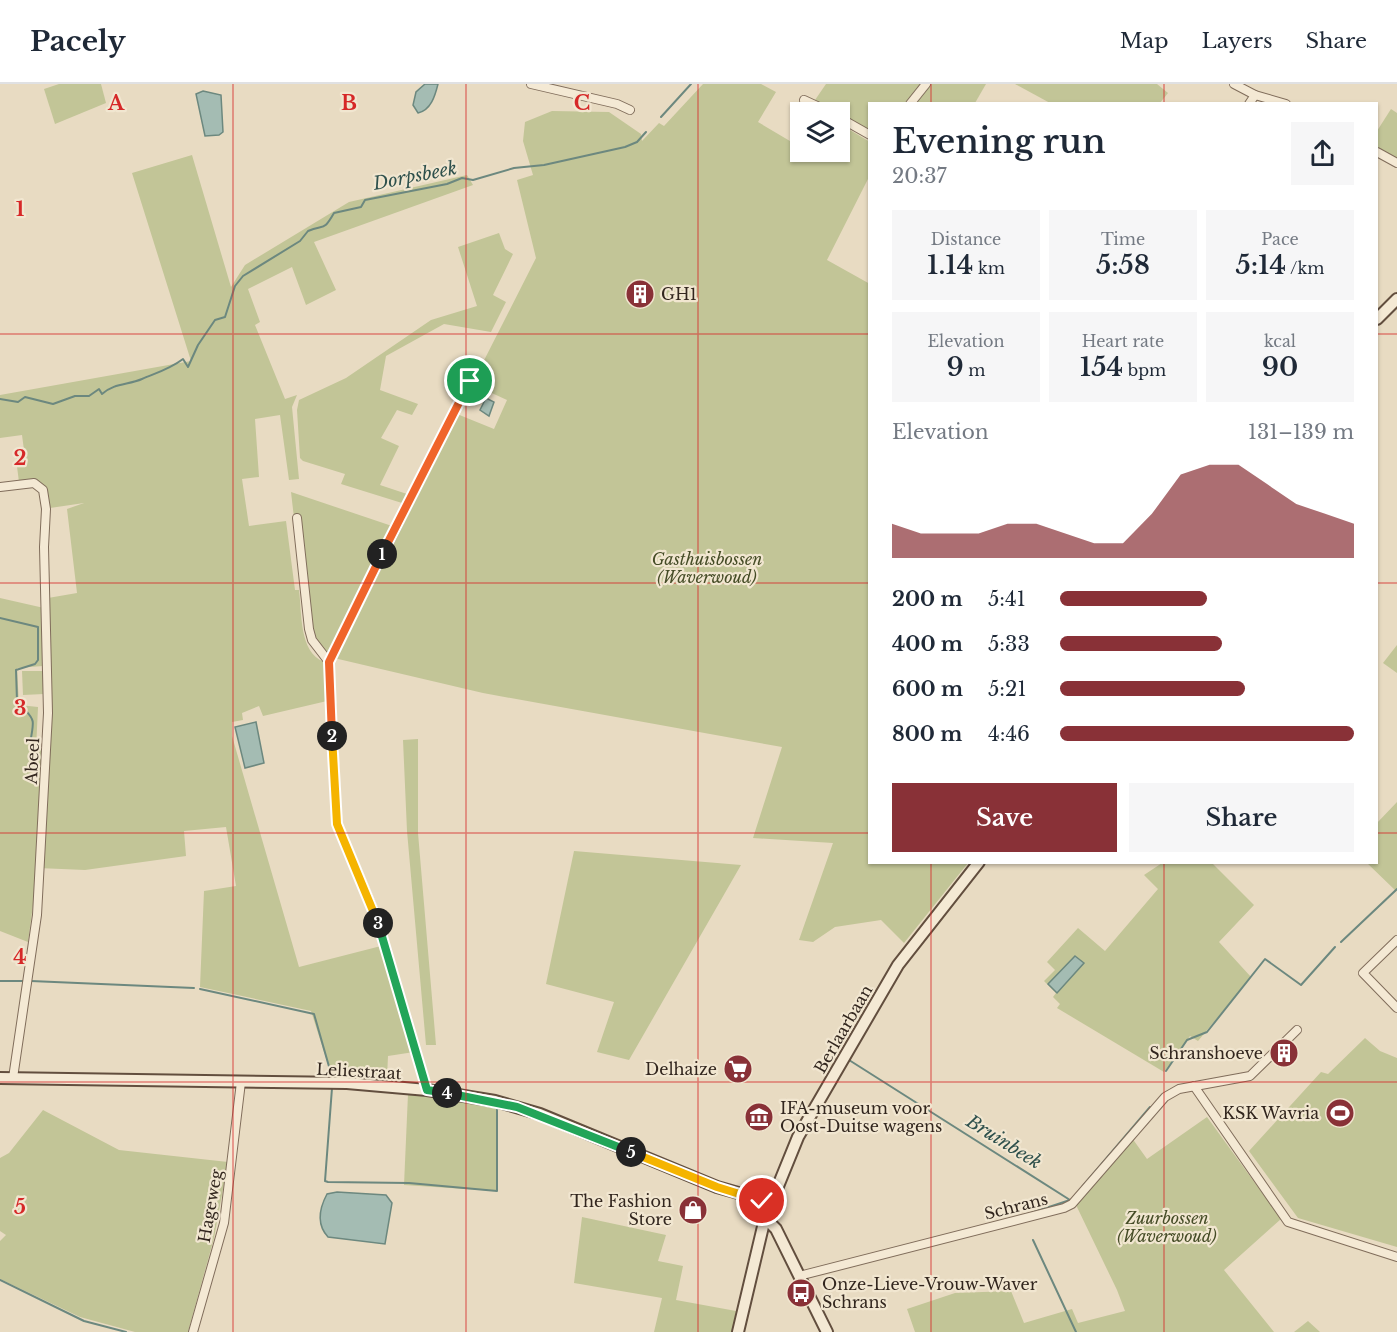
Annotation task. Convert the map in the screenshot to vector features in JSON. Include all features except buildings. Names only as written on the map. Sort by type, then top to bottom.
[{"type":"street","points":[[531,84],[617,104],[630,110]]},
{"type":"street","points":[[912,102],[926,84]]},
{"type":"street","points":[[1234,84],[1255,95],[1279,102]]},
{"type":"street","points":[[1250,102],[1255,95]]},
{"type":"street","points":[[804,100],[808,102]]},
{"type":"street","points":[[850,124],[868,134]]},
{"type":"street","points":[[1378,153],[1397,163]]},
{"type":"street","points":[[1378,318],[1397,299]]},
{"type":"street","points":[[427,1090],[375,914],[337,824],[329,662],[470,381]]},
{"type":"street","name":"Abeel","points":[[0,487],[34,483],[43,490],[46,509],[44,567],[48,713],[38,893],[13,1078]]},
{"type":"street","points":[[297,518],[309,629],[312,640],[329,662]]},
{"type":"street","name":"Berlaarbaan","points":[[738,1332],[765,1218],[798,1137],[898,965],[977,864]]},
{"type":"street","points":[[1397,940],[1363,972],[1397,1008]]},
{"type":"street","name":"Schrans","points":[[799,1276],[1064,1208],[1072,1204],[1155,1106],[1171,1092],[1250,1076],[1297,1030]]},
{"type":"street","name":"Leliestraat","points":[[0,1078],[347,1083],[427,1090],[495,1101],[540,1114],[717,1187],[770,1202]]},
{"type":"street","name":"Hageweg","points":[[193,1332],[224,1223],[242,1082]]},
{"type":"street","points":[[1194,1086],[1288,1222],[1397,1257]]},
{"type":"street","points":[[765,1218],[776,1229],[827,1332]]},
{"type":"green space","points":[[59,84],[101,84],[106,103],[55,124],[44,89]]},
{"type":"green space","name":"Gasthuisbossen (Waverwoud)","points":[[703,84],[761,84],[776,92],[758,122],[790,141],[790,162],[850,162],[850,130],[868,141],[868,179],[827,260],[868,283],[868,864],[967,864],[904,943],[881,920],[835,927],[813,942],[799,940],[833,843],[753,838],[782,747],[483,693],[334,658],[457,414],[494,429],[507,400],[472,384],[536,258],[517,180],[533,175],[523,141],[525,122],[552,111],[609,112],[641,134],[642,141],[659,123],[664,126]]},
{"type":"green space","points":[[826,84],[923,84],[908,102],[868,102],[868,131],[850,120],[850,102],[818,102],[815,100]]},
{"type":"green space","points":[[931,84],[986,84],[976,102],[916,102]]},
{"type":"green space","points":[[1015,84],[1157,84],[1168,93],[1161,102],[1048,102]]},
{"type":"green space","points":[[1391,109],[1397,113],[1397,160],[1378,150],[1378,129]]},
{"type":"green space","points":[[192,155],[231,287],[245,265],[349,202],[467,175],[473,185],[314,242],[336,290],[306,305],[292,267],[248,289],[260,322],[255,325],[285,399],[297,395],[292,407],[299,479],[289,480],[280,415],[255,419],[259,477],[242,479],[249,526],[286,521],[295,590],[299,590],[303,631],[310,650],[324,662],[327,701],[263,716],[259,706],[242,713],[243,720],[232,722],[232,736],[299,967],[381,946],[414,1052],[388,1056],[387,1078],[331,1074],[311,1011],[200,987],[204,891],[236,886],[226,827],[184,831],[186,856],[85,870],[38,868],[28,942],[0,931],[0,598],[44,608],[43,666],[17,668],[19,705],[38,707],[36,750],[49,749],[52,694],[48,598],[77,593],[67,509],[84,503],[50,508],[43,484],[34,480],[19,482],[15,451],[24,450],[22,435],[0,438],[0,395],[191,361],[132,173]]},
{"type":"green space","points":[[499,233],[505,249],[513,254],[493,295],[506,302],[491,332],[444,324],[386,356],[380,390],[418,404],[412,415],[397,410],[381,438],[399,446],[380,485],[410,495],[402,503],[341,484],[345,474],[303,461],[300,458],[297,410],[299,400],[346,378],[431,320],[477,306],[458,247]]},
{"type":"green space","points":[[291,492],[392,526],[327,656],[314,646],[301,578]]},
{"type":"green space","points":[[1397,645],[1397,673],[1383,663]]},
{"type":"green space","points":[[22,671],[43,671],[44,694],[23,695]]},
{"type":"green space","points":[[418,739],[418,833],[436,1045],[426,1045],[407,831],[403,740]]},
{"type":"green space","points":[[1397,802],[1396,891],[1368,864],[1378,864],[1378,822]]},
{"type":"green space","points":[[574,851],[741,865],[629,1060],[597,1052],[614,1002],[546,984]]},
{"type":"green space","points":[[1160,864],[1213,864],[1254,905],[1219,942],[1251,977],[1198,1041],[1190,1036],[1164,1072],[1057,1008],[1060,1004],[1053,997],[1056,993],[1044,981],[1055,970],[1047,962],[1078,928],[1105,951],[1158,889],[1144,875]]},
{"type":"green space","name":"KSK Wavria","points":[[1365,1038],[1380,1051],[1397,1058],[1397,1247],[1298,1218],[1249,1151],[1321,1072],[1328,1074]]},
{"type":"green space","points":[[408,1094],[497,1108],[496,1191],[404,1185]]},
{"type":"green space","points":[[43,1110],[119,1150],[228,1162],[214,1238],[188,1332],[135,1332],[80,1317],[0,1279],[0,1241],[6,1235],[0,1231],[0,1158],[9,1153]]},
{"type":"green space","name":"Zuurbossen (Waverwoud)","points":[[1207,1117],[1281,1219],[1224,1270],[1274,1332],[915,1332],[907,1309],[955,1293],[1011,1291],[1024,1323],[1072,1309],[1078,1323],[1125,1311],[1076,1205],[1132,1138],[1147,1159]]},
{"type":"green space","points":[[582,1217],[666,1235],[658,1261],[683,1266],[676,1300],[736,1311],[732,1332],[654,1332],[662,1298],[574,1283]]},
{"type":"green space","points":[[1308,1321],[1320,1332],[1294,1332]]},
{"type":"shaded area","points":[[425,84],[438,84],[429,106],[418,113],[413,105],[416,92]]},
{"type":"shaded area","points":[[203,91],[221,95],[223,132],[219,135],[205,136],[196,94]]},
{"type":"shaded area","points":[[486,398],[494,402],[489,416],[480,410]]},
{"type":"shaded area","points":[[256,722],[264,763],[245,768],[235,727]]},
{"type":"shaded area","points":[[1075,956],[1084,963],[1057,993],[1048,984]]},
{"type":"shaded area","points":[[337,1192],[386,1195],[392,1203],[385,1244],[328,1237],[320,1222],[322,1205],[327,1194]]},
{"type":"waterway","name":"Dorpsbeek","points":[[661,117],[691,84]]},
{"type":"waterway","name":"Dorpsbeek","points":[[0,399],[18,402],[25,397],[53,404],[75,396],[89,396],[99,389],[102,394],[111,388],[137,381],[173,366],[183,359],[188,367],[198,345],[215,320],[225,317],[235,286],[243,276],[300,241],[308,231],[328,223],[334,213],[361,207],[365,200],[447,184],[462,178],[473,180],[514,168],[544,165],[625,147],[637,142],[646,132]]},
{"type":"waterway","points":[[0,618],[38,627],[38,660],[35,664],[16,670],[17,701],[30,715],[33,722],[30,743]]},
{"type":"waterway","points":[[1341,942],[1397,889]]},
{"type":"waterway","points":[[1166,1071],[1187,1040],[1207,1032],[1265,959],[1301,985],[1335,947]]},
{"type":"waterway","points":[[0,981],[26,981]]},
{"type":"waterway","points":[[31,981],[194,988]]},
{"type":"waterway","points":[[200,989],[314,1014],[332,1077]]},
{"type":"waterway","name":"Bruinbeek","points":[[849,1060],[1070,1200],[1031,1213]]},
{"type":"waterway","points":[[332,1088],[325,1181],[328,1182],[409,1183],[497,1191],[497,1108]]},
{"type":"waterway","points":[[1082,1187],[1150,1107]]},
{"type":"waterway","name":"Bruinbeek","points":[[1033,1240],[1076,1332]]},
{"type":"waterway","points":[[0,1280],[84,1321],[126,1332]]},
{"type":"place","name":"GH1","points":[[640,294]]},
{"type":"place","name":"Schranshoeve","points":[[1284,1053]]},
{"type":"place","name":"Delhaize","points":[[738,1069]]},
{"type":"place","name":"KSK Wavria","points":[[1340,1113]]},
{"type":"place","name":"IFA-museum voor Oost-Duitse wagens","points":[[759,1117]]},
{"type":"place","name":"The Fashion Store","points":[[693,1210]]},
{"type":"place","name":"Onze-Lieve-Vrouw-Waver Schrans","points":[[801,1293]]},
{"type":"route","points":[[470,381],[329,662],[337,824],[375,914],[427,1090],[495,1101],[540,1114],[717,1187],[762,1201]]}]
